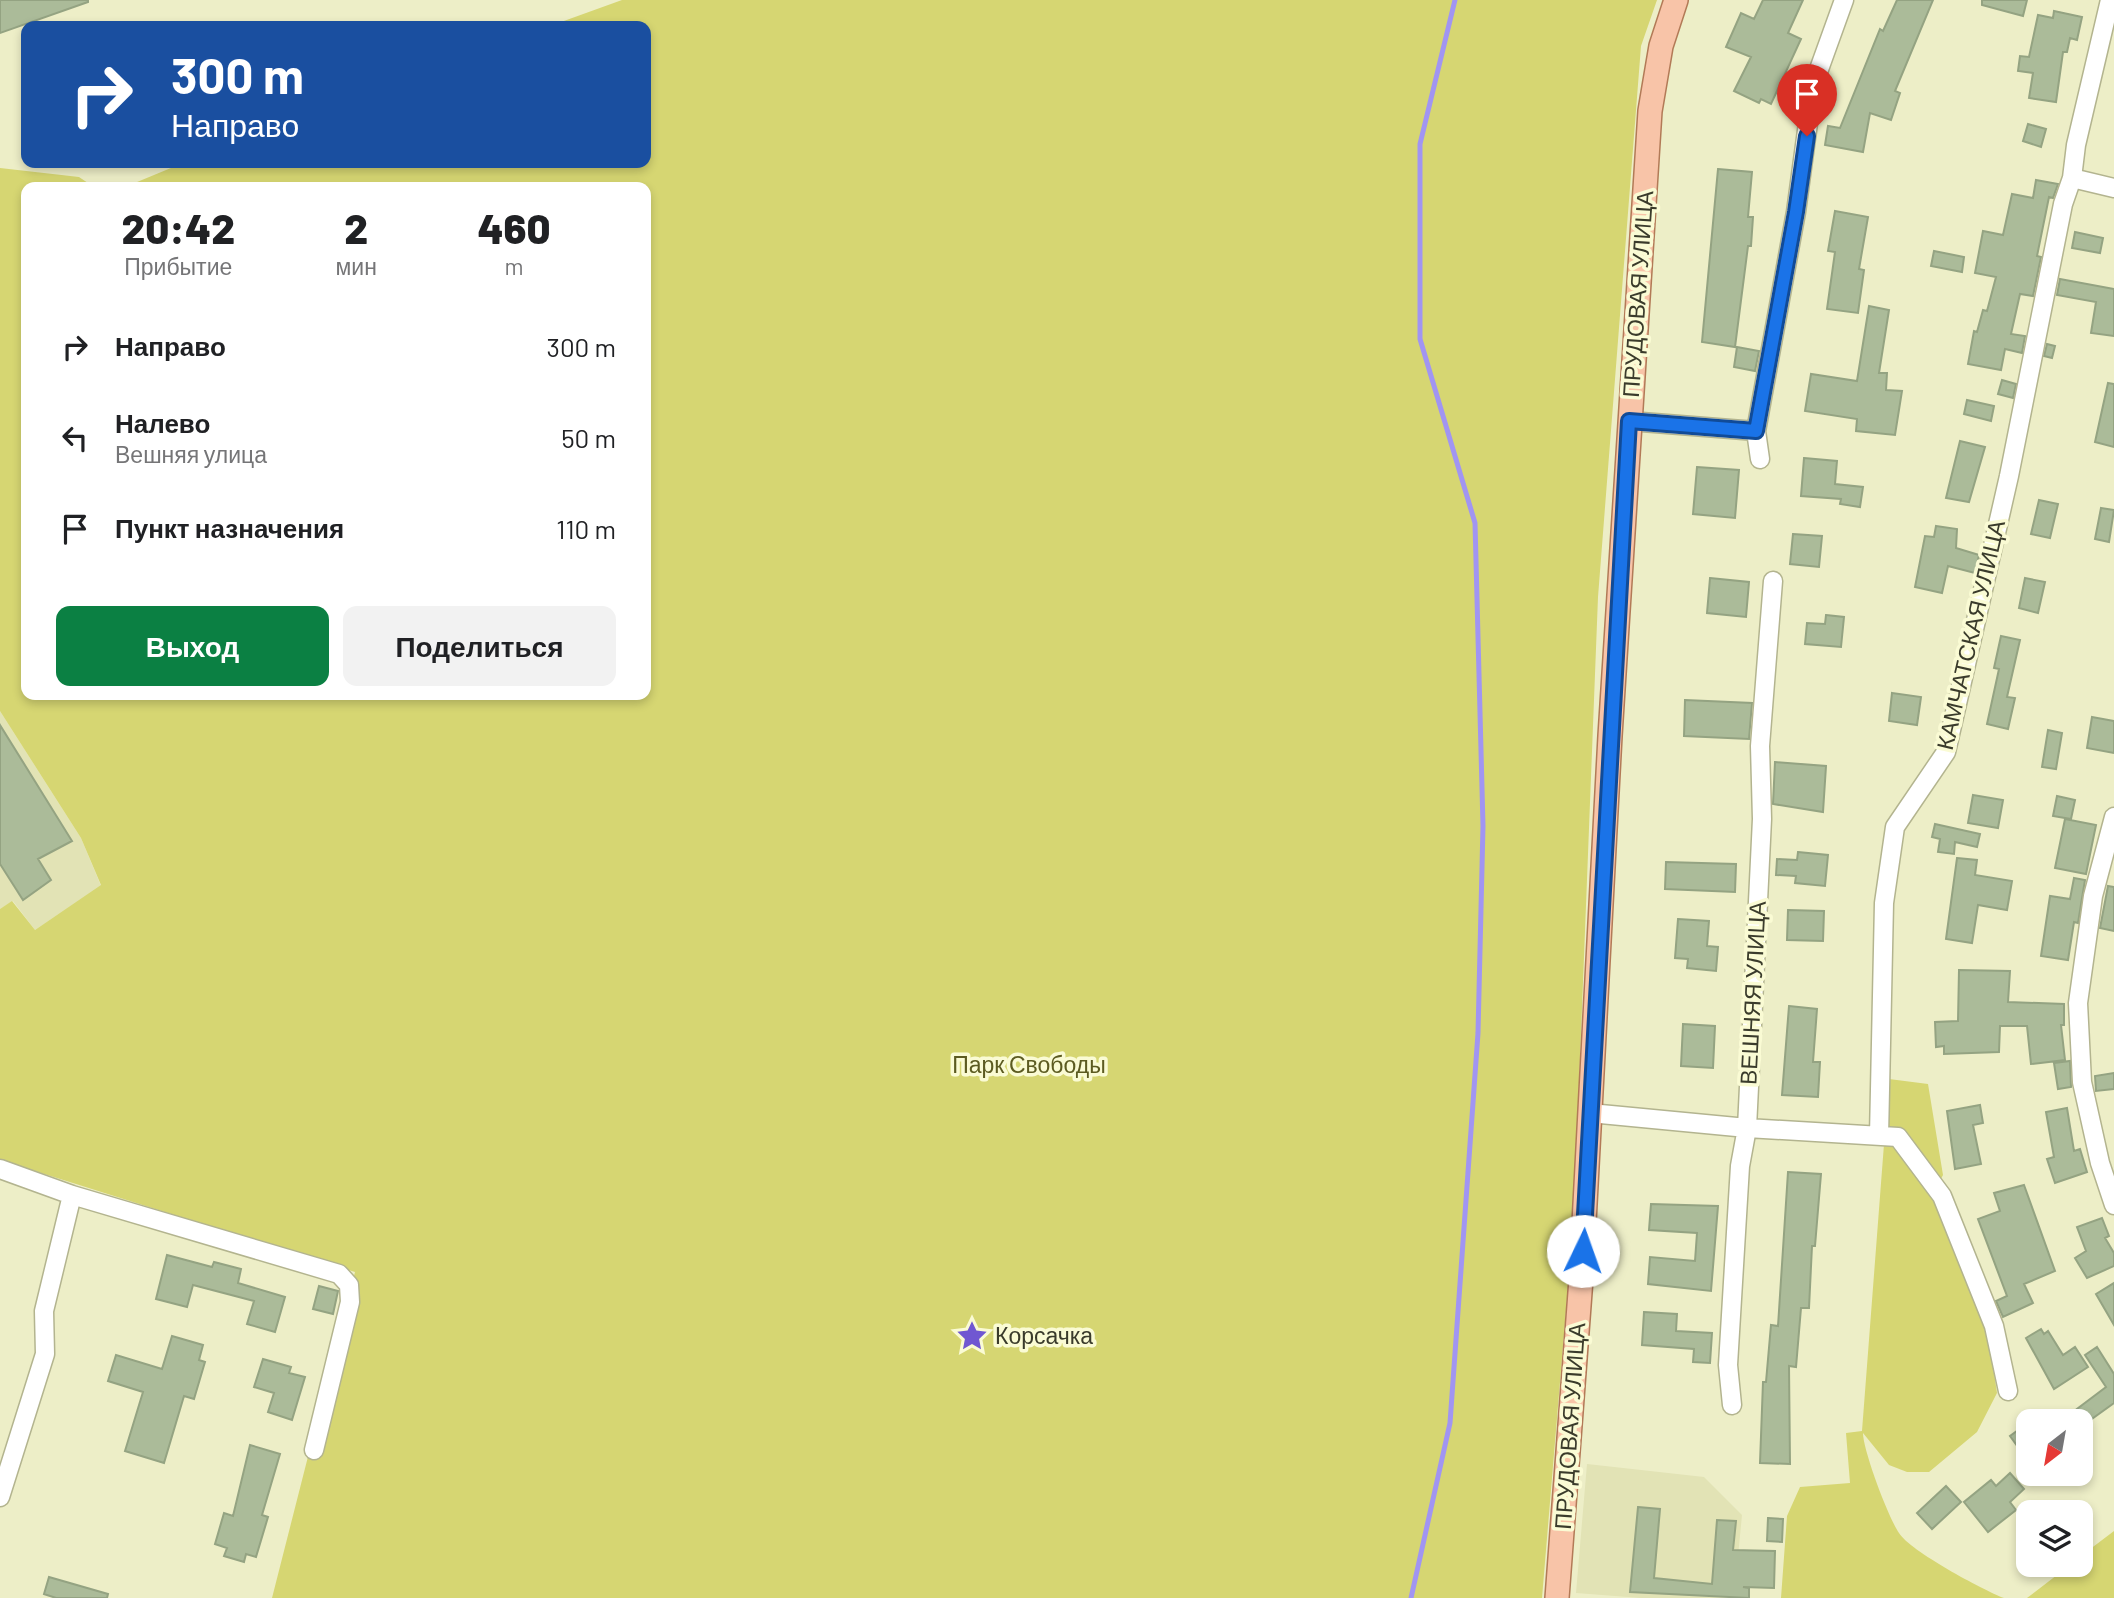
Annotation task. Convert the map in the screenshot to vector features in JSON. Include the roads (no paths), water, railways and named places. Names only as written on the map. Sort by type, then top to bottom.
[{"type":"main road","name":"ПРУДОВАЯ УЛИЦА","points":[[1557,1598],[1581,1279],[1629,421],[1650,111],[1661,46],[1676,0]]},
{"type":"street","points":[[1759,459],[1756,431],[1796,212],[1813,86],[1844,0]]},
{"type":"street","name":"КАМЧАТСКАЯ УЛИЦА","points":[[1879,1136],[1884,904],[1895,827],[1946,752],[2012,463],[2063,204],[2072,178],[2076,145],[2110,0]]},
{"type":"street","points":[[2072,178],[2114,188]]},
{"type":"street","points":[[1629,421],[1756,431]]},
{"type":"street","name":"ВЕШНЯЯ УЛИЦА","points":[[1732,1405],[1728,1365],[1740,1166],[1746,1128],[1762,819],[1760,746],[1773,581]]},
{"type":"street","points":[[2114,817],[2093,896],[2078,1003],[2082,1082],[2100,1163],[2114,1205]]},
{"type":"street","points":[[1590,1113],[1746,1128],[1898,1137],[1942,1196],[1994,1325],[2008,1391]]},
{"type":"street","points":[[0,1169],[72,1195],[340,1274],[349,1285],[350,1302],[314,1450]]},
{"type":"street","points":[[0,1497],[45,1354],[44,1311],[72,1195]]},
{"type":"waterway","points":[[1411,1598],[1450,1423],[1478,1033],[1483,826],[1475,523],[1420,339],[1420,144],[1455,0]]},
{"type":"place","name":"Корсачка","points":[[972,1336]]},
{"type":"park label","name":"Парк Свободы","points":[[1029,1065]]}]
